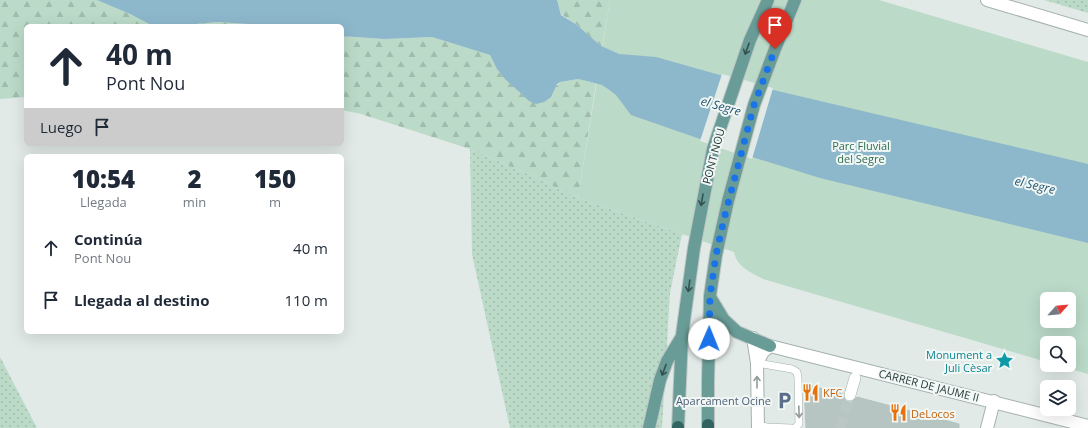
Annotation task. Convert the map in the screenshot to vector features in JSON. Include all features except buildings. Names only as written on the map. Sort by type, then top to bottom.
[{"type":"main road","name":"PONT NOU","points":[[678,428],[682,335],[694,248],[712,149],[750,40],[768,0]]},
{"type":"main road","points":[[708,427],[710,296],[716,255],[728,202],[754,105],[795,0]]},
{"type":"main road","points":[[710,296],[724,320],[737,332],[770,346]]},
{"type":"main road","points":[[649,428],[660,380],[667,361],[682,335]]},
{"type":"street","points":[[987,0],[1088,30]]},
{"type":"street","points":[[753,338],[757,363],[758,426]]},
{"type":"street","points":[[757,363],[770,346]]},
{"type":"street","name":"CARRER DE JAUME II","points":[[770,346],[994,401],[1088,426]]},
{"type":"street","points":[[850,396],[855,378]]},
{"type":"street","points":[[987,428],[994,401]]},
{"type":"lane","points":[[757,363],[795,370],[797,372],[799,424],[796,428]]},
{"type":"lane","points":[[758,426],[791,428]]},
{"type":"green space","points":[[0,0],[97,0],[149,24],[24,24],[24,97],[0,99]]},
{"type":"green space","points":[[557,0],[610,0],[602,47],[577,25],[561,14]]},
{"type":"green space","name":"Parc Fluvial del Segre","points":[[610,0],[879,0],[1088,62],[1088,374],[1076,371],[1076,336],[1040,336],[1040,360],[763,279],[741,265],[738,262],[734,252],[578,198]]},
{"type":"green space","points":[[1044,0],[1088,0],[1088,13]]},
{"type":"green space","points":[[217,22],[248,24],[196,24]]},
{"type":"green space","points":[[344,36],[384,39],[432,37],[490,55],[499,72],[520,93],[532,102],[560,82],[578,79],[596,83],[578,198],[535,177],[470,149],[361,114],[344,110]]},
{"type":"green space","points":[[470,149],[535,177],[578,198],[682,234],[670,293],[662,428],[510,428],[472,254]]},
{"type":"green space","points":[[0,357],[37,428],[0,428]]},
{"type":"water","name":"el Segre","points":[[97,0],[557,0],[561,15],[577,25],[601,46],[619,54],[656,57],[769,89],[1088,164],[1088,243],[820,178],[749,156],[631,115],[616,95],[602,85],[591,82],[578,79],[560,82],[557,84],[551,97],[544,102],[536,104],[529,101],[505,79],[497,69],[490,55],[432,37],[384,39],[344,36],[344,24],[248,24],[217,22],[196,24],[149,24]]},
{"type":"pier","points":[[722,74],[773,88],[752,159],[700,141]]},
{"type":"tunnel","points":[[840,428],[850,395]]},
{"type":"place","name":"Monument a Juli Cèsar","points":[[1005,360]]},
{"type":"place","name":"KFC","points":[[810,392]]},
{"type":"place","name":"Aparcament Ocine","points":[[784,400]]},
{"type":"place","name":"DeLocos","points":[[898,413]]},
{"type":"route","points":[[709,339],[710,296],[716,255],[725,215],[754,105],[775,49]]}]
